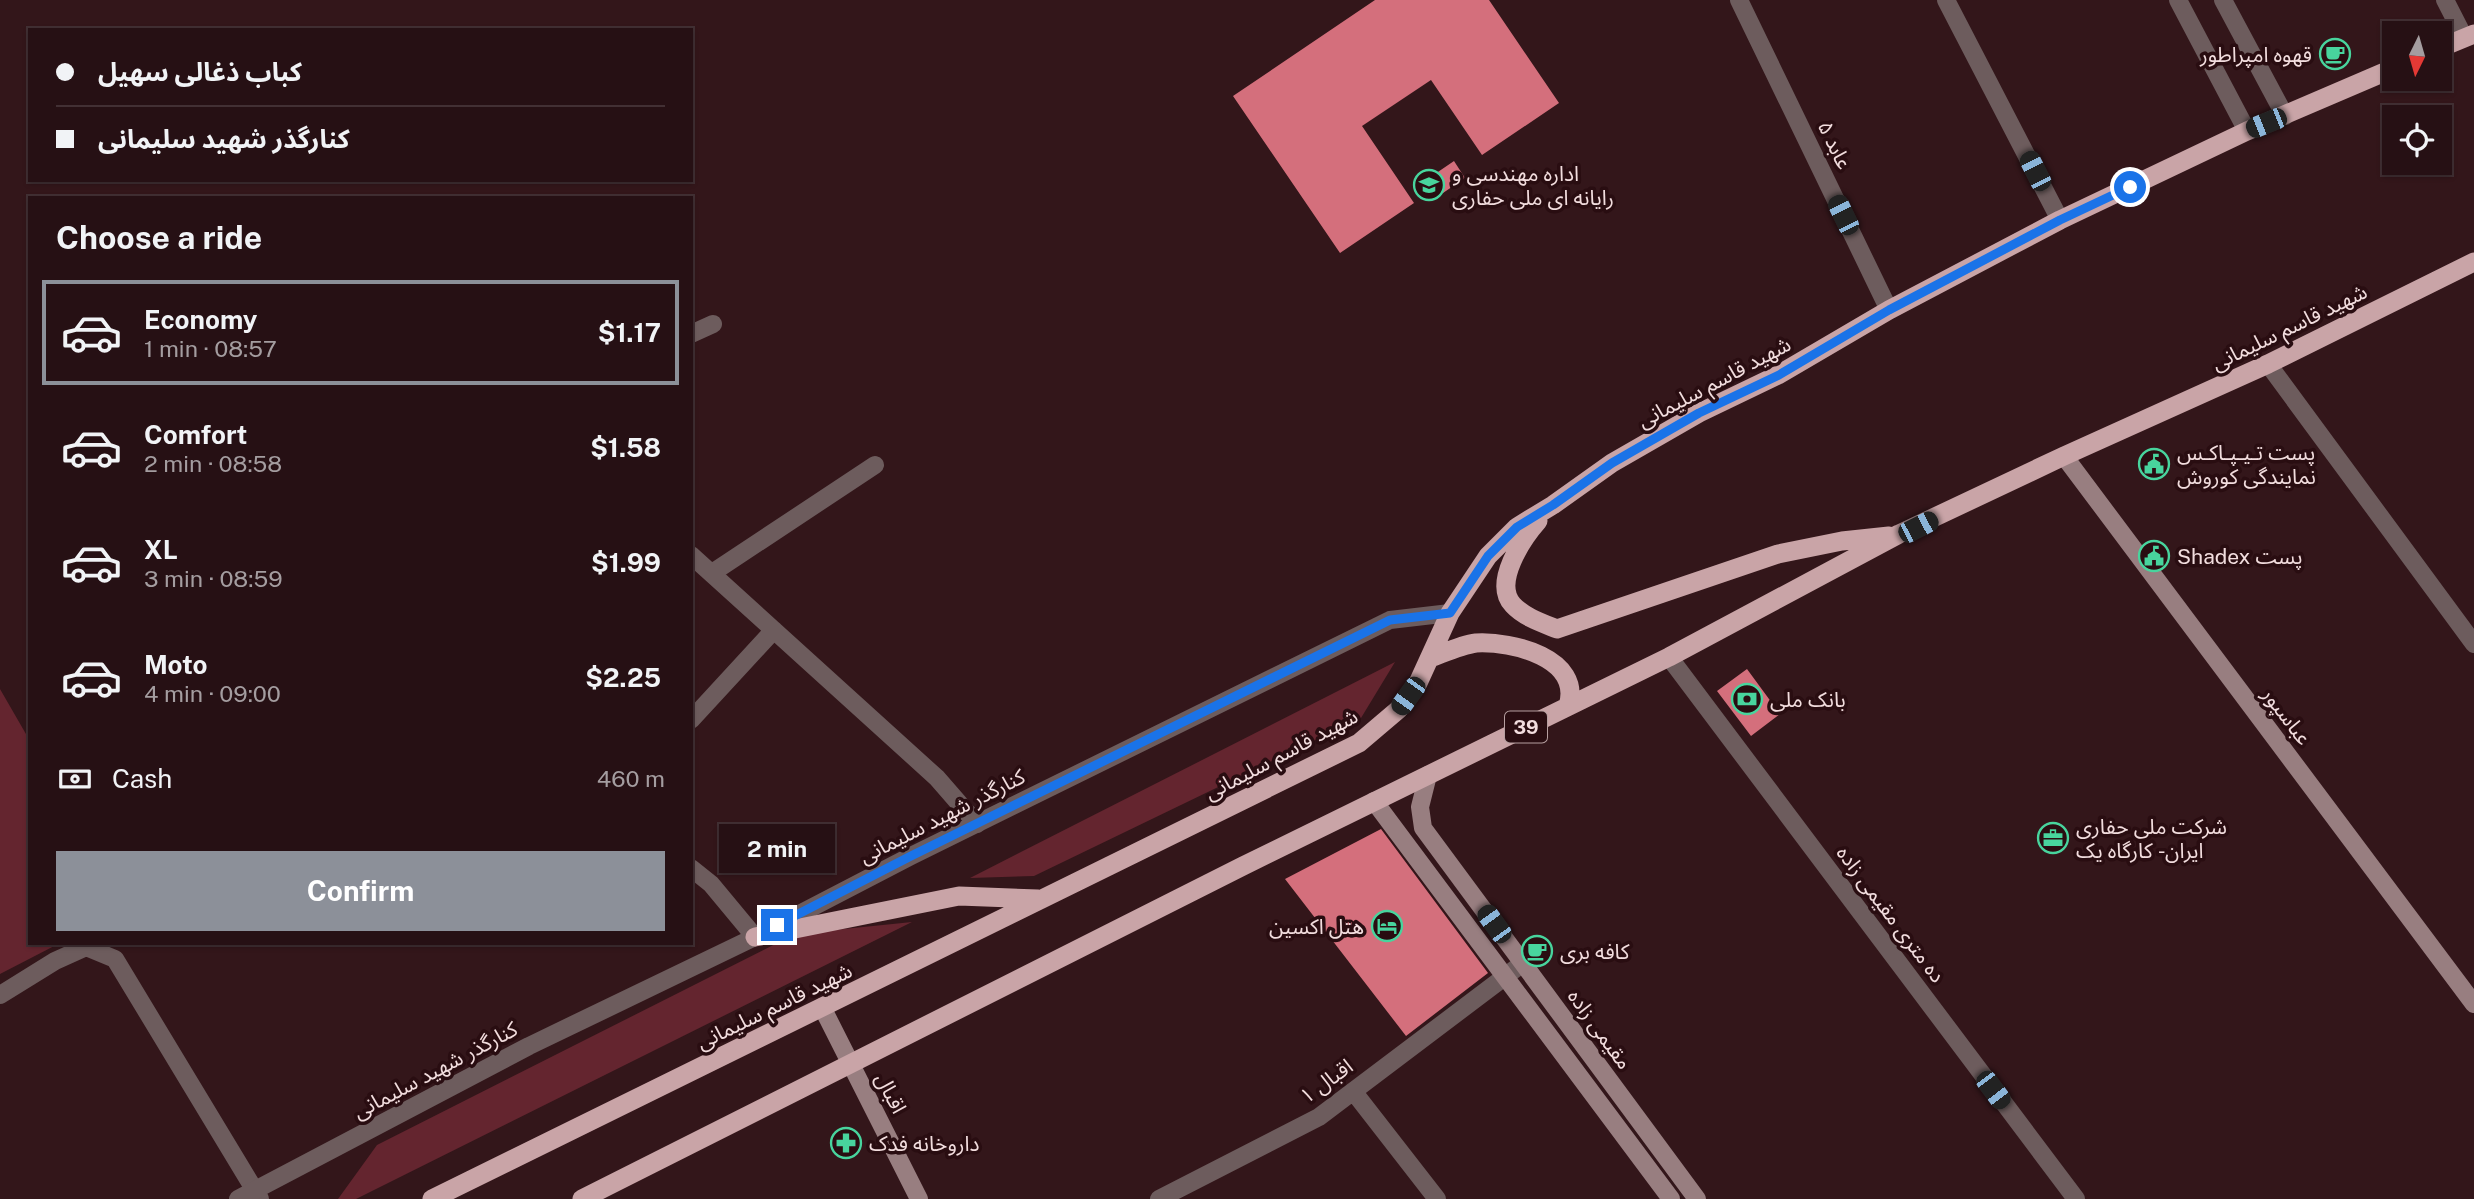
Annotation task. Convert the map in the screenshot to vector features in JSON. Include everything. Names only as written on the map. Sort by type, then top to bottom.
[{"type":"highway","points":[[2452,43],[2469,36]]},
{"type":"highway","name":"شهید قاسم سلیمانی","points":[[432,1199],[1359,743],[1399,709],[1418,684],[1450,613],[1488,556],[1517,527],[1612,463],[1699,413],[1779,375],[1889,310],[2060,220],[2248,131],[2382,73]]},
{"type":"highway","name":"شهید قاسم سلیمانی","points":[[582,1199],[1374,801],[1669,657],[1899,534],[2268,364],[2474,262]]},
{"type":"highway","points":[[1553,505],[1524,537],[1509,568],[1506,587],[1511,604],[1532,619],[1557,629],[1778,554],[1842,541],[1899,534]]},
{"type":"highway","points":[[1430,658],[1475,643],[1512,645],[1533,650],[1564,672],[1572,694],[1568,706]]},
{"type":"highway","points":[[755,937],[959,896],[1042,900]]},
{"type":"main road","name":"عباسپور","points":[[2064,456],[2474,1004]]},
{"type":"main road","name":"مقیمی زاده","points":[[1428,775],[1420,807],[1423,828],[1698,1199]]},
{"type":"main road","points":[[1374,801],[1666,1197]]},
{"type":"main road","name":"اقبال","points":[[822,1007],[919,1199]]},
{"type":"street","name":"عابد ۵","points":[[1739,0],[1889,310]]},
{"type":"street","points":[[1946,0],[2060,220]]},
{"type":"street","points":[[2178,0],[2248,131]]},
{"type":"street","points":[[2223,0],[2284,116]]},
{"type":"street","points":[[2445,0],[2469,36]]},
{"type":"street","points":[[693,333],[713,324]]},
{"type":"street","points":[[2268,364],[2474,644]]},
{"type":"street","points":[[712,573],[875,465]]},
{"type":"street","points":[[693,557],[937,778],[977,824]]},
{"type":"street","name":"کنارگذر شهید سلیمانی","points":[[239,1199],[258,1195],[529,1045],[755,937],[1390,620],[1450,613]]},
{"type":"street","points":[[693,718],[774,630]]},
{"type":"street","name":"ده متری مقیمی زاده","points":[[1669,657],[2076,1199]]},
{"type":"street","points":[[693,870],[710,884],[755,937]]},
{"type":"street","points":[[0,995],[55,961],[86,947],[115,958],[258,1195]]},
{"type":"street","name":"اقبال ۱","points":[[1159,1199],[1319,1117],[1523,963]]},
{"type":"street","points":[[1353,1091],[1437,1199]]},
{"type":"street","points":[[1666,1197],[1685,1181]]},
{"type":"shaded area","points":[[1395,662],[1361,718],[1034,876],[970,878]]},
{"type":"shaded area","points":[[0,689],[28,738],[28,945],[56,945],[0,974]]},
{"type":"shaded area","points":[[912,922],[356,1199],[338,1199],[377,1145],[795,934]]},
{"type":"building","points":[[1375,0],[1489,0],[1559,103],[1482,155],[1431,80],[1362,126],[1414,203],[1340,253],[1233,96]]},
{"type":"building","points":[[1454,161],[1465,178],[1443,193],[1432,176]]},
{"type":"building","points":[[1747,669],[1780,714],[1751,736],[1717,691]]},
{"type":"building","name":"هتل اکسین","points":[[1381,829],[1488,973],[1406,1036],[1285,879]]},
{"type":"place","name":"قهوه امپراطور","points":[[2335,54]]},
{"type":"place","name":"اداره مهندسی و رایانه ای ملی حفاری","points":[[1429,185]]},
{"type":"place","name":"پست تـیـپـاکـس نمایندگی کوروش","points":[[2154,464]]},
{"type":"place","name":"Shadex پست","points":[[2154,556]]},
{"type":"place","name":"بانک ملی","points":[[1747,699]]},
{"type":"place","name":"شرکت ملی حفاری ایران - کارگاه یک","points":[[2053,838]]},
{"type":"place","name":"هتل اکسین","points":[[1387,926]]},
{"type":"place","name":"کافه بری","points":[[1537,951]]},
{"type":"place","name":"داروخانه فدک","points":[[846,1143]]},
{"type":"route","points":[[777,925],[1390,620],[1450,613],[1488,556],[1517,527],[1612,463],[1699,413],[1779,375],[1889,310],[2060,220],[2130,187]]}]
